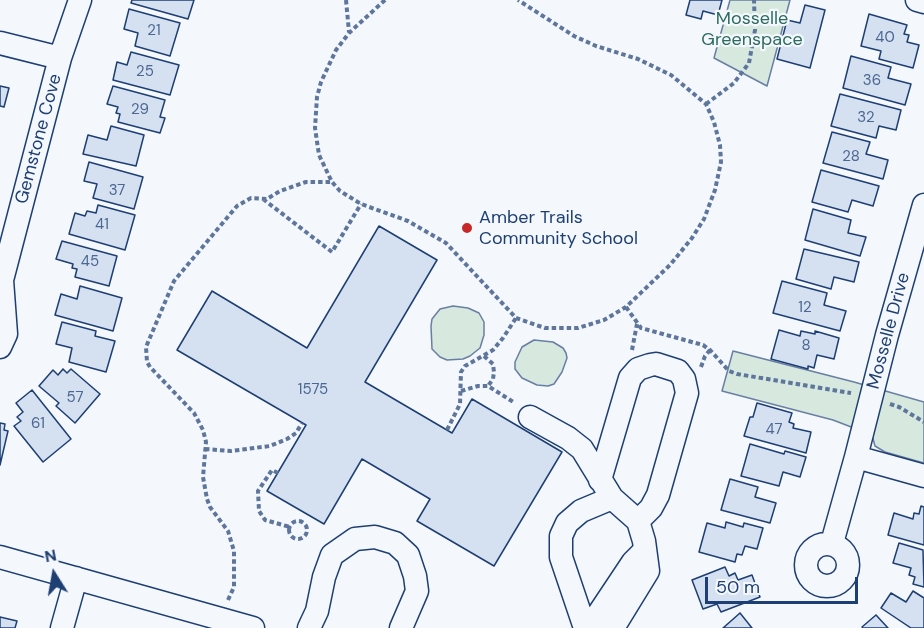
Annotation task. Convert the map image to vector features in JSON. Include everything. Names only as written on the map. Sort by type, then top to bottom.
[{"type":"street","name":"Gemstone Cove","points":[[0,347],[6,334],[1,281],[60,58],[80,0]]},
{"type":"street","points":[[917,0],[924,2]]},
{"type":"street","points":[[0,43],[60,58]]},
{"type":"street","name":"Mosselle Drive","points":[[832,543],[924,205]]},
{"type":"street","points":[[587,628],[561,557],[561,536],[567,523],[606,489],[630,378],[638,369],[656,364],[678,371],[684,379],[687,393],[658,495],[651,508],[639,520]]},
{"type":"street","points":[[530,417],[568,438],[582,449],[606,489],[639,520],[648,571],[613,628]]},
{"type":"street","points":[[856,456],[924,476]]},
{"type":"street","points":[[309,628],[317,611],[324,577],[332,555],[355,539],[375,537],[395,543],[408,555],[415,576],[417,591],[400,628]]},
{"type":"street","points":[[587,628],[633,562],[645,550]]},
{"type":"street","points":[[0,557],[253,628]]},
{"type":"street","points":[[62,628],[76,578]]},
{"type":"path","points":[[346,0],[349,33]]},
{"type":"path","points":[[385,0],[349,33],[328,66],[317,98],[316,142],[319,155],[332,182],[340,191],[361,204],[408,221],[446,243],[516,318],[545,328],[566,329],[591,325],[626,307],[657,279],[681,252],[699,228],[710,207],[719,173],[721,153],[714,122],[706,104],[671,75],[638,59],[574,36],[518,0]]},
{"type":"path","points":[[706,104],[734,83],[749,63],[754,38],[754,0]]},
{"type":"path","points":[[220,618],[234,588],[234,551],[228,531],[210,507],[207,499],[203,477],[206,442],[199,421],[150,367],[147,362],[146,347],[164,308],[170,288],[179,274],[185,270],[237,206],[251,198],[267,199],[280,191],[306,182],[332,182]]},
{"type":"path","points":[[263,199],[332,252],[361,204]]},
{"type":"path","points":[[626,307],[641,328],[703,345],[729,371],[772,381],[827,388],[872,399],[899,407],[924,422]]},
{"type":"path","points":[[447,430],[459,404],[461,372],[465,366],[484,356],[503,338],[516,318]]},
{"type":"path","points":[[484,356],[493,364],[493,379],[488,386]]},
{"type":"path","points":[[461,391],[478,386],[488,386],[526,409],[530,417]]},
{"type":"path","points":[[206,449],[231,451],[270,446],[296,433],[302,423]]},
{"type":"path","points":[[278,473],[272,470],[258,491],[259,511],[265,520],[290,527]]},
{"type":"path","points":[[294,522],[303,522],[307,532],[301,538],[296,538],[290,532],[290,527],[294,522]]},
{"type":"green space","name":"Mosselle Greenspace","points":[[730,0],[790,0],[767,86],[714,58]]},
{"type":"green space","points":[[453,306],[468,308],[479,313],[484,322],[484,335],[480,348],[470,356],[447,360],[432,349],[431,326],[432,319],[440,309]]},
{"type":"green space","points":[[534,340],[553,342],[563,348],[566,353],[567,358],[562,372],[554,384],[537,385],[522,378],[515,369],[515,362],[522,347]]},
{"type":"green space","points":[[733,351],[924,402],[924,463],[885,452],[875,446],[872,435],[833,420],[722,391]]},
{"type":"building","points":[[132,0],[194,0],[188,19],[131,3]]},
{"type":"building","points":[[690,0],[722,0],[718,15],[703,11],[701,19],[686,15]]},
{"type":"building","points":[[805,5],[825,10],[810,68],[777,59],[787,20],[800,23]]},
{"type":"building","points":[[129,9],[180,23],[170,56],[135,46],[138,33],[124,29]]},
{"type":"building","points":[[869,14],[907,25],[904,34],[909,35],[907,42],[919,45],[913,68],[879,59],[881,51],[861,46]]},
{"type":"building","points":[[131,52],[179,65],[170,95],[113,80],[117,62],[127,65]]},
{"type":"building","points":[[851,56],[891,67],[888,78],[911,84],[905,105],[843,88]]},
{"type":"building","points":[[0,86],[9,88],[4,107],[0,106]]},
{"type":"building","points":[[113,86],[165,100],[160,117],[165,118],[160,133],[118,122],[120,114],[116,113],[118,107],[107,104]]},
{"type":"building","points":[[840,94],[901,110],[896,130],[879,126],[876,138],[831,126]]},
{"type":"building","points":[[111,126],[144,135],[136,166],[83,154],[88,135],[107,140]]},
{"type":"building","points":[[832,132],[870,142],[866,154],[888,160],[883,179],[823,163]]},
{"type":"building","points":[[89,162],[143,177],[134,209],[93,198],[97,184],[84,181]]},
{"type":"building","points":[[821,170],[879,186],[873,206],[852,200],[848,212],[812,202]]},
{"type":"building","points":[[98,205],[135,215],[125,250],[69,234],[75,213],[85,216],[87,211],[96,213]]},
{"type":"building","points":[[813,209],[851,220],[848,233],[866,237],[860,256],[805,240]]},
{"type":"building","points":[[379,226],[437,260],[365,382],[452,433],[472,399],[562,452],[494,566],[417,521],[430,499],[362,459],[324,524],[267,491],[306,425],[177,350],[212,291],[307,348]]},
{"type":"building","points":[[62,241],[117,256],[109,286],[75,277],[77,269],[72,268],[73,264],[56,259]]},
{"type":"building","points":[[804,249],[859,262],[854,282],[834,277],[831,289],[796,279]]},
{"type":"building","points":[[782,281],[827,293],[824,305],[846,311],[840,331],[773,313]]},
{"type":"building","points":[[80,286],[122,298],[113,331],[55,315],[61,294],[77,299]]},
{"type":"building","points":[[62,322],[96,331],[95,336],[115,341],[106,372],[69,362],[72,348],[56,344]]},
{"type":"building","points":[[779,330],[800,336],[801,331],[815,334],[815,331],[839,338],[834,359],[817,355],[814,368],[808,366],[808,369],[771,359]]},
{"type":"building","points":[[63,369],[67,373],[71,369],[100,394],[75,423],[56,406],[59,403],[39,386],[53,370],[58,375]]},
{"type":"building","points":[[32,390],[71,439],[43,462],[14,426],[21,421],[17,417],[23,412],[16,403]]},
{"type":"building","points":[[757,403],[792,413],[789,422],[794,424],[793,428],[811,432],[806,453],[744,436]]},
{"type":"building","points":[[0,423],[5,424],[4,430],[8,431],[0,465]]},
{"type":"building","points":[[750,444],[784,454],[785,451],[806,457],[800,477],[783,472],[779,486],[741,476]]},
{"type":"building","points":[[730,479],[758,487],[755,497],[776,503],[770,523],[721,510]]},
{"type":"building","points":[[921,506],[924,507],[924,545],[888,535],[894,513],[913,519],[914,513],[919,514]]},
{"type":"building","points":[[726,522],[743,527],[744,523],[763,528],[757,549],[745,546],[742,555],[737,554],[735,562],[699,552],[707,523],[725,528]]},
{"type":"building","points":[[899,543],[923,550],[924,587],[913,584],[915,577],[909,575],[911,568],[893,563]]},
{"type":"building","points":[[725,567],[729,576],[735,573],[738,580],[752,575],[760,597],[721,612],[717,604],[703,609],[692,580]]},
{"type":"building","points":[[913,591],[924,598],[924,628],[911,628],[881,608],[891,593],[906,602]]},
{"type":"building","points":[[740,613],[752,628],[723,628]]},
{"type":"building","points":[[876,615],[888,628],[862,627]]},
{"type":"building","points":[[0,617],[17,621],[15,628],[0,628]]},
{"type":"place","name":"Amber Trails Community School","points":[[467,228]]}]
